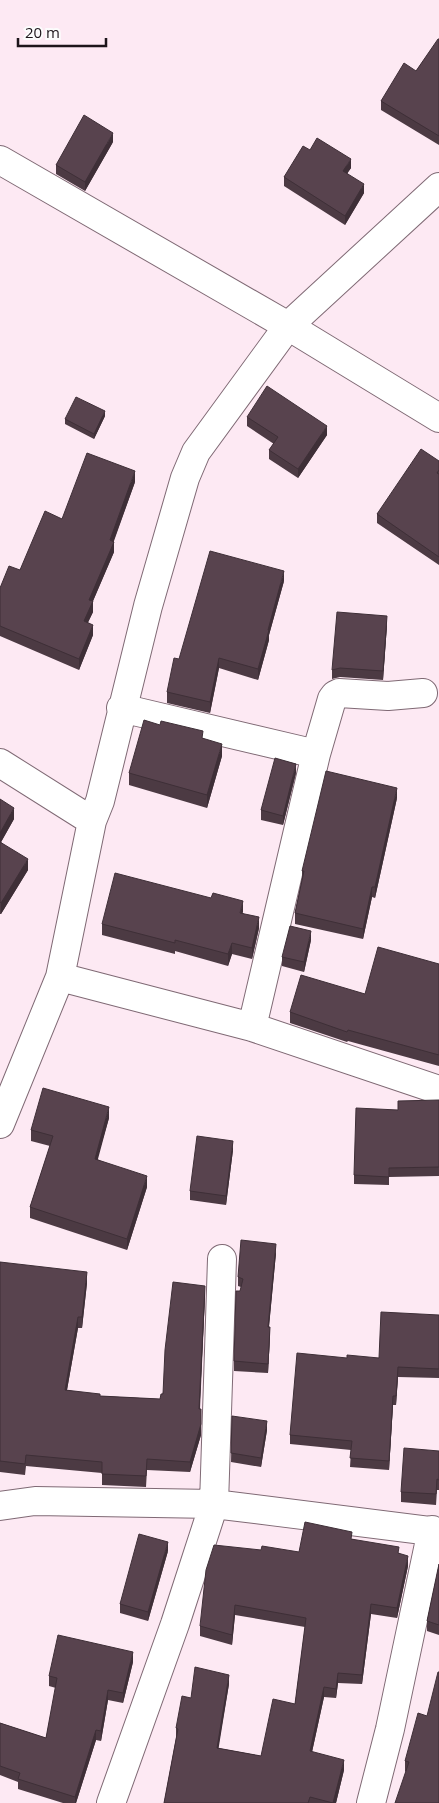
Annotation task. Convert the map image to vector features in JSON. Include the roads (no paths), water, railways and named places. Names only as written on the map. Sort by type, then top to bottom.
[{"type":"street","points":[[0,160],[288,326],[439,418]]},
{"type":"street","points":[[0,1124],[60,977],[92,822],[100,801],[148,606],[185,478],[196,452],[288,326],[439,187]]},
{"type":"street","points":[[252,1027],[316,754],[332,699],[339,693],[388,696],[423,693]]},
{"type":"street","points":[[122,708],[316,754]]},
{"type":"street","points":[[0,763],[92,822]]},
{"type":"street","points":[[60,977],[252,1027],[439,1090]]},
{"type":"street","points":[[112,1803],[175,1624],[214,1504],[222,1258]]},
{"type":"street","points":[[0,1506],[35,1501],[214,1504],[436,1531],[371,1803]]}]
